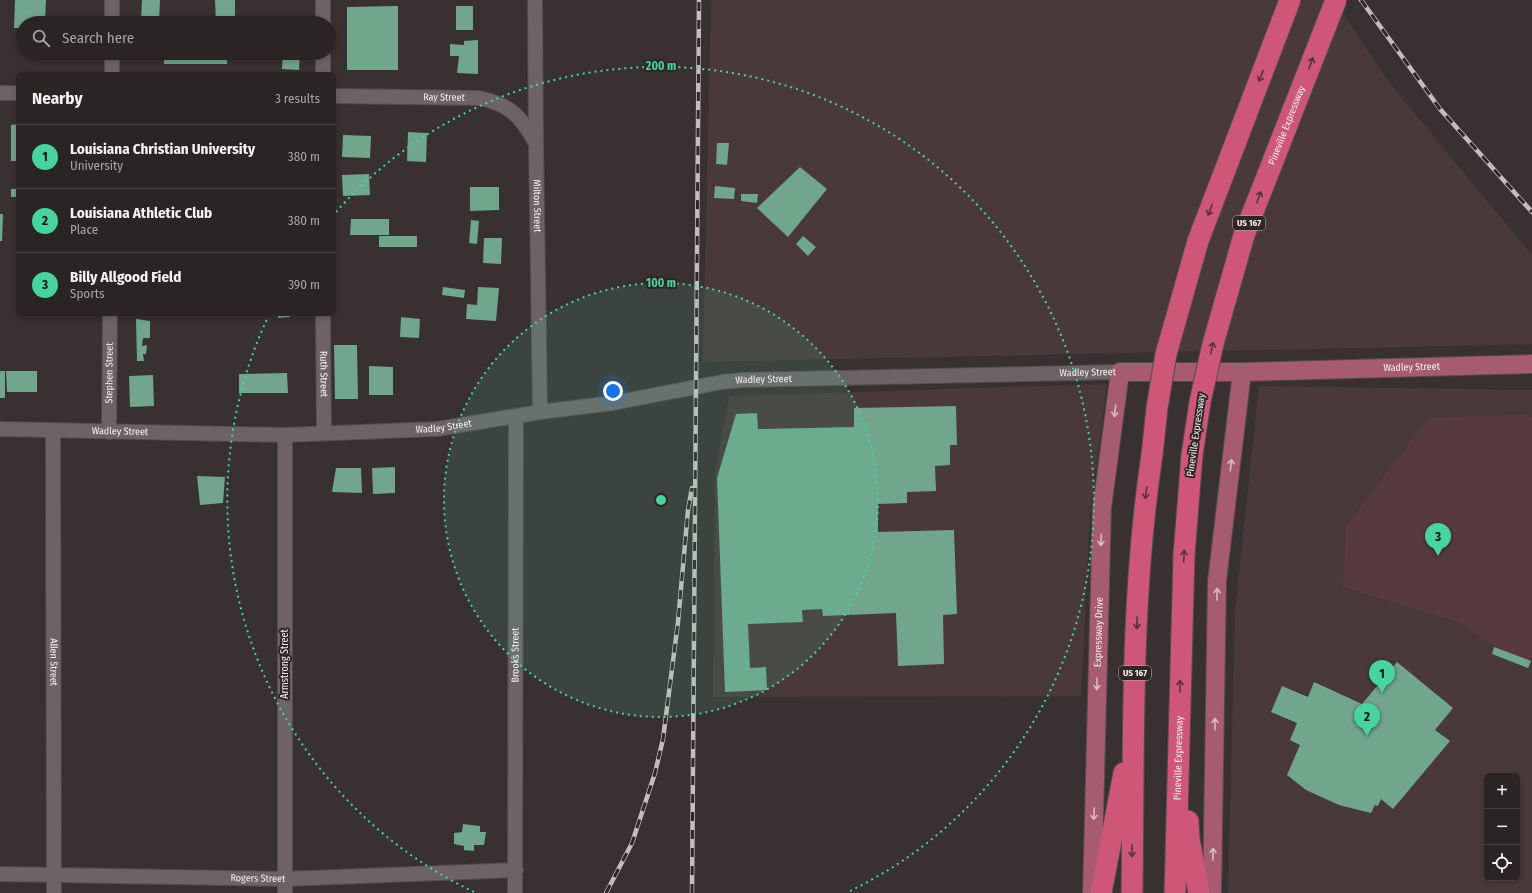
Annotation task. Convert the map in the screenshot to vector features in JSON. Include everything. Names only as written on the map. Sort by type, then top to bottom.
[{"type":"highway","name":"US 167","points":[[1132,893],[1134,723],[1138,599],[1145,498],[1166,354],[1198,241],[1290,0]]},
{"type":"highway","name":"Pineville Expressway","points":[[1175,893],[1184,555],[1192,455],[1200,402],[1213,344],[1244,236],[1336,0]]},
{"type":"highway","points":[[1101,893],[1134,723]]},
{"type":"highway","points":[[1180,723],[1189,839],[1199,893]]},
{"type":"main road","name":"Wadley Street","points":[[1120,372],[1242,372],[1532,364]]},
{"type":"main road","name":"Expressway Drive","points":[[1092,893],[1102,508],[1120,372]]},
{"type":"main road","points":[[1212,893],[1217,581],[1242,372]]},
{"type":"street","points":[[112,0],[112,16]]},
{"type":"street","points":[[323,0],[323,16]]},
{"type":"street","name":"Milton Street","points":[[535,0],[540,412]]},
{"type":"street","points":[[112,60],[112,72]]},
{"type":"street","points":[[323,60],[323,72]]},
{"type":"street","points":[[0,93],[16,93]]},
{"type":"street","name":"Ray Street","points":[[336,96],[479,98],[494,101],[506,106],[516,114],[536,143]]},
{"type":"street","name":"Stephen Street","points":[[109,432],[110,316]]},
{"type":"street","name":"Ruth Street","points":[[323,316],[324,434]]},
{"type":"street","name":"Wadley Street","points":[[0,429],[285,435],[437,429],[540,412],[613,403],[722,382],[743,380],[1120,372]]},
{"type":"street","name":"Brooks Street","points":[[515,893],[516,417]]},
{"type":"street","name":"Allen Street","points":[[53,431],[54,893]]},
{"type":"street","name":"Armstrong Street","points":[[285,435],[285,893]]},
{"type":"street","name":"Rogers Street","points":[[0,874],[285,879],[516,870]]},
{"type":"shaded area","points":[[711,0],[1334,0],[1388,81],[1532,255],[1532,344],[703,362]]},
{"type":"shaded area","points":[[1107,384],[1090,516],[1081,696],[713,697],[715,474],[729,396]]},
{"type":"shaded area","points":[[1259,386],[1532,390],[1532,893],[1228,893],[1235,611]]},
{"type":"shaded area","points":[[1527,415],[1532,417],[1532,661],[1494,647],[1460,623],[1343,587],[1346,526],[1426,421],[1433,417]]},
{"type":"building","points":[[15,0],[46,0],[45,16],[16,16],[16,28],[14,28]]},
{"type":"building","points":[[142,0],[160,0],[159,16],[141,16]]},
{"type":"building","points":[[215,0],[235,0],[235,16],[216,16]]},
{"type":"building","points":[[398,6],[398,70],[347,70],[347,7]]},
{"type":"building","points":[[456,6],[473,6],[473,30],[456,30]]},
{"type":"building","points":[[478,40],[478,74],[457,73],[459,56],[450,56],[450,44],[464,45],[464,41]]},
{"type":"building","points":[[164,60],[227,60],[227,64],[164,64]]},
{"type":"building","points":[[283,60],[300,60],[299,70],[282,69]]},
{"type":"building","points":[[16,124],[16,161],[11,161],[11,125]]},
{"type":"building","points":[[408,132],[427,133],[426,162],[407,161]]},
{"type":"building","points":[[343,135],[371,136],[370,158],[342,157]]},
{"type":"building","points":[[717,143],[729,143],[727,165],[716,164]]},
{"type":"building","points":[[800,167],[827,189],[788,237],[757,208]]},
{"type":"building","points":[[369,174],[370,195],[343,196],[342,175]]},
{"type":"building","points":[[715,186],[735,188],[734,199],[714,198]]},
{"type":"building","points":[[470,187],[499,187],[499,210],[470,211]]},
{"type":"building","points":[[11,189],[16,189],[16,197],[11,197]]},
{"type":"building","points":[[741,194],[758,194],[757,203],[741,201]]},
{"type":"building","points":[[0,214],[3,214],[2,241],[0,241]]},
{"type":"building","points":[[351,219],[389,219],[389,235],[350,235]]},
{"type":"building","points":[[471,220],[479,221],[477,244],[469,243]]},
{"type":"building","points":[[379,236],[417,236],[417,247],[379,247]]},
{"type":"building","points":[[803,236],[816,247],[808,256],[796,244]]},
{"type":"building","points":[[484,238],[502,238],[501,264],[483,263]]},
{"type":"building","points":[[443,287],[465,290],[464,298],[442,295]]},
{"type":"building","points":[[478,287],[499,288],[496,321],[466,319],[467,304],[477,305]]},
{"type":"building","points":[[278,316],[290,316],[290,317],[278,318]]},
{"type":"building","points":[[401,317],[420,319],[419,338],[400,337]]},
{"type":"building","points":[[136,319],[150,321],[150,338],[143,338],[142,346],[147,345],[146,354],[143,354],[144,361],[137,361]]},
{"type":"building","points":[[334,345],[357,345],[358,399],[335,399]]},
{"type":"building","points":[[369,366],[393,367],[393,395],[369,395]]},
{"type":"building","points":[[0,371],[5,371],[5,398],[0,398]]},
{"type":"building","points":[[6,371],[37,371],[37,392],[7,392]]},
{"type":"building","points":[[287,373],[288,393],[239,393],[239,374]]},
{"type":"building","points":[[153,375],[154,406],[130,407],[129,376]]},
{"type":"building","points":[[956,406],[957,445],[950,445],[950,465],[935,466],[936,491],[907,492],[907,503],[878,504],[878,532],[954,530],[957,614],[943,615],[944,664],[898,666],[896,613],[823,616],[822,609],[802,610],[803,622],[748,624],[750,668],[766,667],[767,690],[725,692],[717,478],[736,414],[757,413],[758,429],[854,427],[854,408]]},
{"type":"building","points":[[395,467],[395,493],[373,494],[372,468]]},
{"type":"building","points":[[336,468],[361,468],[362,493],[332,492]]},
{"type":"building","points":[[197,476],[225,477],[223,503],[200,505]]},
{"type":"building","points":[[1494,647],[1531,661],[1528,668],[1492,654]]},
{"type":"building","points":[[1397,662],[1453,708],[1435,730],[1450,741],[1393,809],[1381,799],[1378,806],[1375,805],[1371,813],[1339,805],[1306,790],[1287,775],[1300,745],[1290,740],[1297,723],[1271,712],[1282,686],[1308,697],[1314,682],[1362,704]]},
{"type":"building","points":[[463,824],[480,826],[480,832],[486,832],[484,845],[474,845],[474,851],[464,850],[464,846],[454,844],[454,833],[462,832]]},
{"type":"railway","points":[[692,893],[699,0]]},
{"type":"railway","points":[[1361,0],[1440,109],[1532,212]]},
{"type":"railway","points":[[606,893],[632,843],[655,773],[663,739],[678,622],[688,510],[692,488]]},
{"type":"place","name":"Billy Allgood Field","points":[[1438,556]]},
{"type":"place","name":"Louisiana Christian University","points":[[1382,693]]},
{"type":"place","name":"Louisiana Athletic Club","points":[[1367,736]]}]
